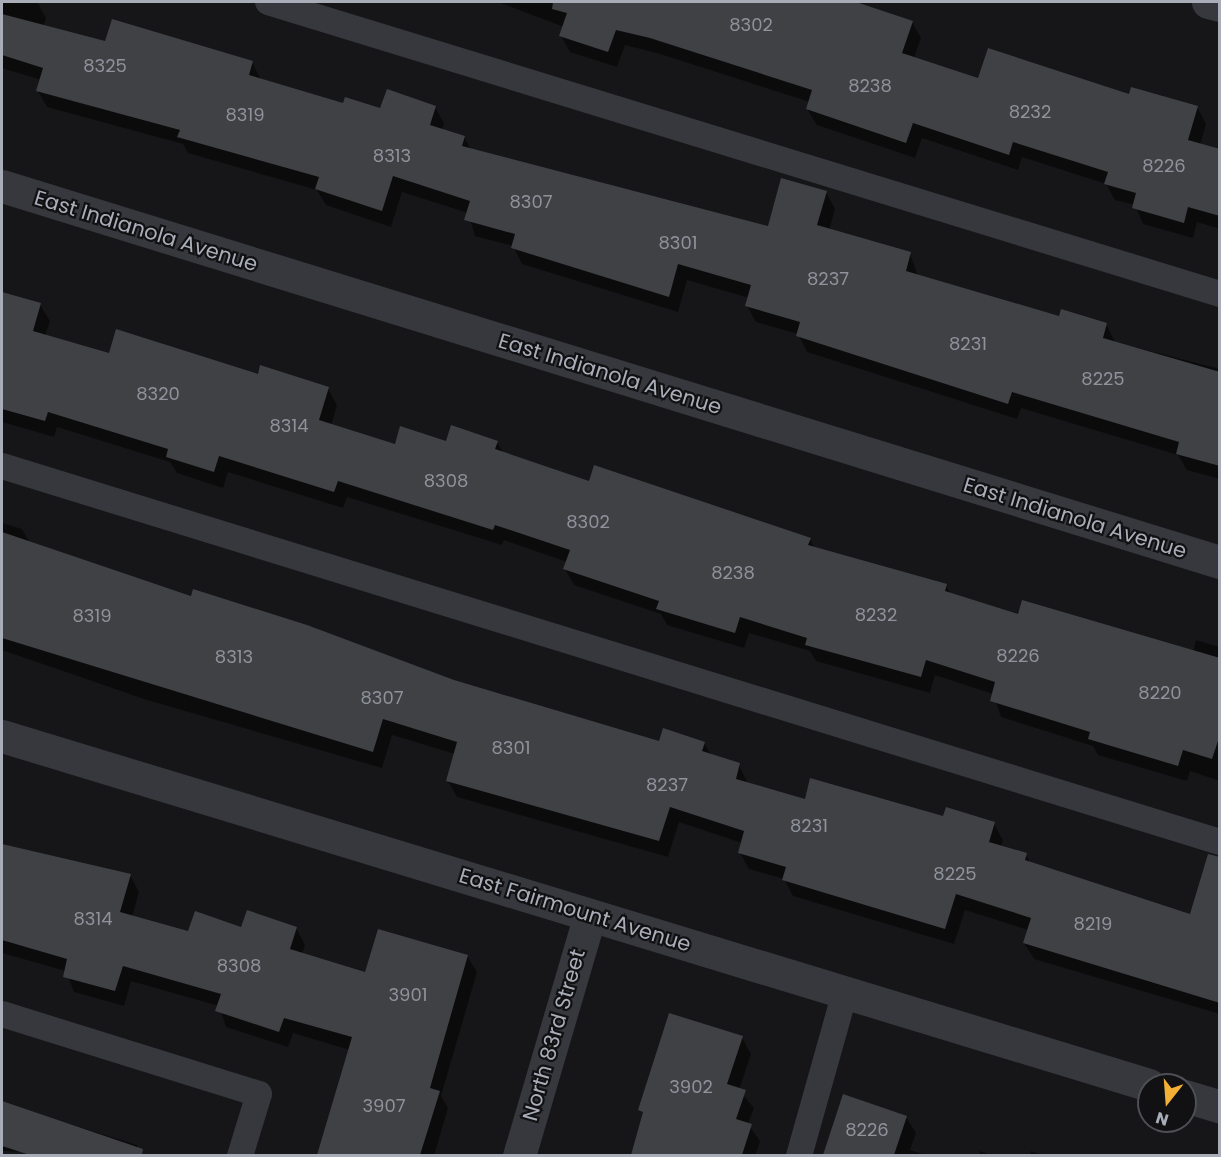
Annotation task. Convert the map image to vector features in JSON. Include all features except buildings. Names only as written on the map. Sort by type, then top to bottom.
[{"type":"street","points":[[1208,2],[1220,5]]},
{"type":"street","name":"East Indianola Avenue","points":[[2,186],[1220,562]]},
{"type":"street","name":"East Fairmount Avenue","points":[[2,736],[1137,1081]]},
{"type":"street","name":"North 83rd Street","points":[[519,1155],[590,915]]},
{"type":"street","points":[[1197,1100],[1220,1107]]},
{"type":"lane","points":[[268,2],[1220,294]]},
{"type":"lane","points":[[2,466],[1220,842]]},
{"type":"lane","points":[[799,1155],[845,992]]},
{"type":"lane","points":[[2,1014],[260,1094],[240,1155]]}]
